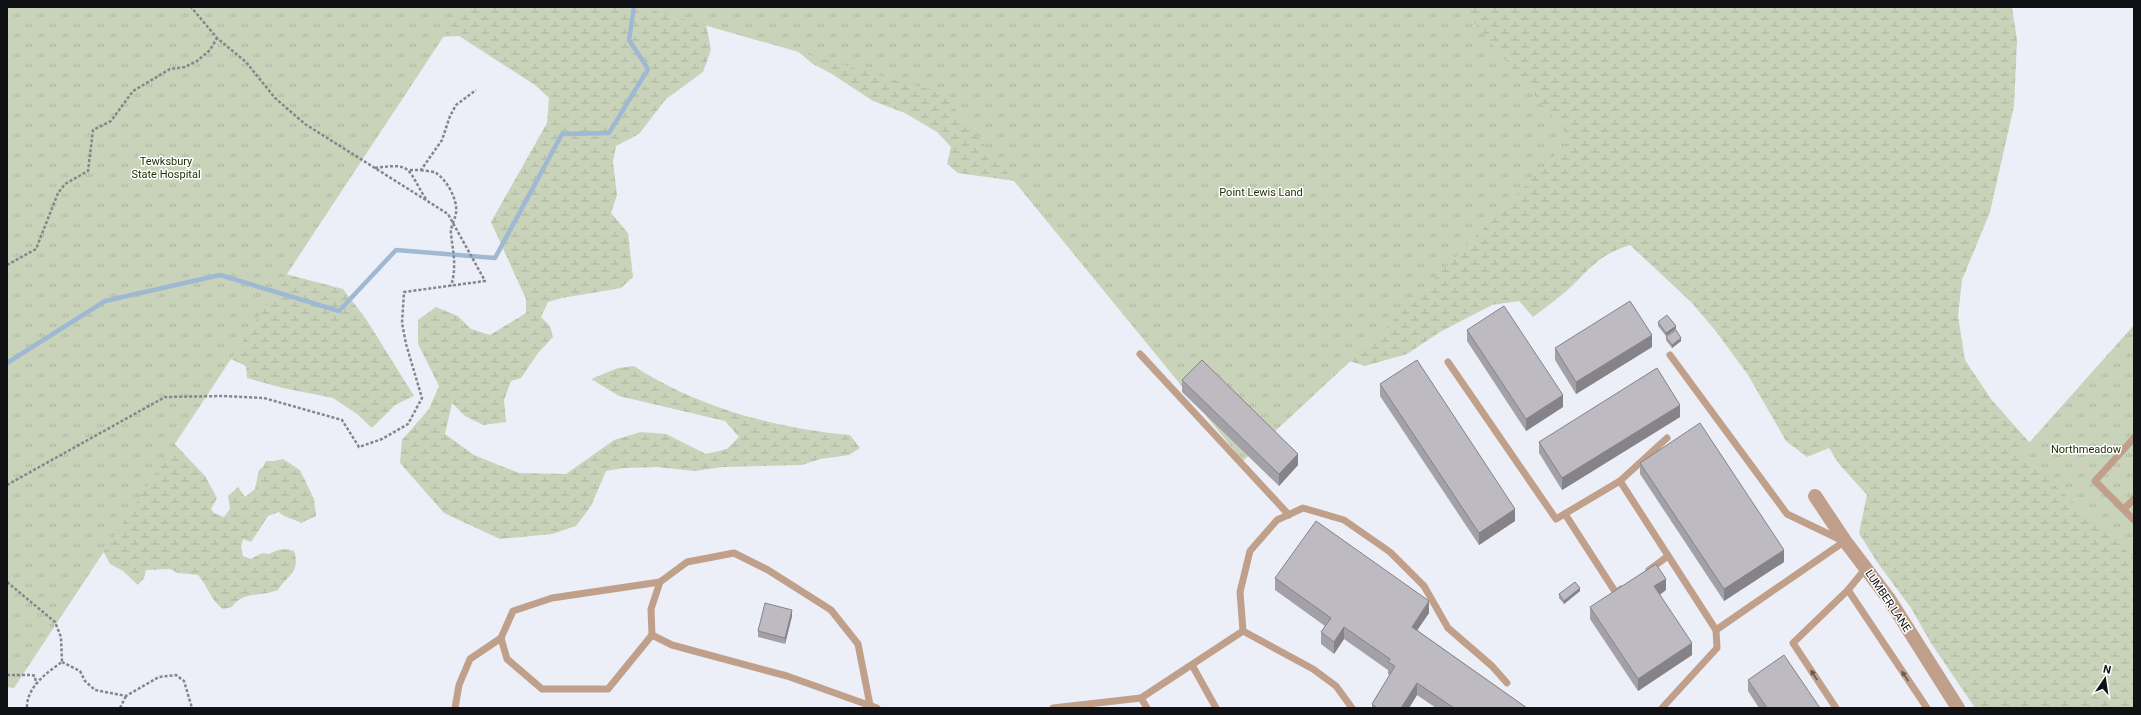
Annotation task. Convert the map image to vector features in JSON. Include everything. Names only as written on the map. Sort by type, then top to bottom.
[{"type":"street","name":"LUMBER LANE","points":[[1815,496],[1845,541],[1889,599],[1958,708]]},
{"type":"lane","points":[[1140,354],[1289,514]]},
{"type":"lane","points":[[1670,355],[1787,514],[1845,541]]},
{"type":"lane","points":[[1448,362],[1556,519],[1620,481],[1667,438]]},
{"type":"lane","points":[[2134,438],[2095,481],[2134,520]]},
{"type":"lane","points":[[1620,481],[1716,630],[1717,648],[1662,708]]},
{"type":"lane","points":[[2124,509],[2134,499]]},
{"type":"lane","points":[[1243,631],[1240,592],[1250,551],[1277,520],[1303,508],[1344,520],[1390,552],[1424,586],[1448,628],[1492,666],[1507,683]]},
{"type":"lane","points":[[1565,514],[1616,593],[1628,585]]},
{"type":"lane","points":[[1716,630],[1845,541]]},
{"type":"lane","points":[[455,708],[459,685],[470,659],[501,638],[513,611],[552,598],[660,582],[687,562],[734,553],[768,570],[831,610],[858,644],[873,706]]},
{"type":"lane","points":[[1645,572],[1668,556]]},
{"type":"lane","points":[[1836,708],[1793,643],[1848,590],[1866,568]]},
{"type":"lane","points":[[501,638],[507,659],[542,689],[608,689],[652,635],[651,609],[660,582]]},
{"type":"lane","points":[[1848,590],[1927,708]]},
{"type":"lane","points":[[1053,708],[1141,698],[1243,631]]},
{"type":"lane","points":[[1243,631],[1313,669],[1336,686],[1352,708]]},
{"type":"lane","points":[[652,635],[672,645],[787,676],[873,706]]},
{"type":"lane","points":[[1192,665],[1216,708]]},
{"type":"lane","points":[[1141,698],[1147,708]]},
{"type":"path","points":[[7,485],[165,397],[223,396],[264,398],[342,420],[359,447],[382,440],[408,424],[422,398],[406,344],[402,324],[404,292],[485,281],[448,214],[305,124],[275,98],[246,62],[217,38],[190,7]]},
{"type":"path","points":[[7,264],[36,249],[58,193],[65,184],[88,171],[93,130],[111,121],[133,91],[170,69],[185,67],[197,61],[210,50],[217,38]]},
{"type":"path","points":[[420,170],[442,140],[450,116],[456,105],[476,90]]},
{"type":"path","points":[[375,168],[399,165],[410,170],[436,173],[446,184],[457,203],[451,232],[454,248],[455,273],[451,286]]},
{"type":"path","points":[[410,170],[427,201]]},
{"type":"path","points":[[7,582],[55,622],[61,637],[62,662]]},
{"type":"path","points":[[28,708],[36,685],[40,679],[62,662]]},
{"type":"path","points":[[62,662],[80,671],[85,681],[95,690],[126,696]]},
{"type":"path","points":[[7,675],[35,676],[36,685]]},
{"type":"path","points":[[120,708],[126,696],[159,678],[176,675],[184,681],[192,708]]},
{"type":"green space","name":"Tewksbury State Hospital","points":[[7,7],[463,7],[14,688],[7,687]]},
{"type":"green space","points":[[293,7],[703,7],[711,50],[703,72],[666,99],[639,134],[616,146],[613,162],[617,195],[611,213],[628,233],[633,277],[621,288],[562,298],[548,302],[541,317],[550,326],[553,337],[538,353],[521,378],[511,381],[504,400],[506,422],[483,425],[465,416],[452,403],[445,434],[474,455],[519,473],[566,474],[614,440],[641,432],[666,434],[706,454],[727,449],[739,437],[725,421],[619,396],[591,379],[618,368],[634,366],[684,393],[710,404],[738,414],[766,421],[822,432],[850,435],[860,448],[849,455],[820,459],[802,465],[722,467],[695,471],[657,467],[624,468],[606,471],[591,506],[576,526],[552,534],[500,539],[444,513],[400,463],[402,440],[429,409],[439,386],[418,344],[418,320],[436,307],[458,316],[471,329],[490,335],[526,313],[526,299],[491,222],[547,123],[549,98],[535,85],[459,36],[393,39]]},
{"type":"green space","name":"Point Lewis Land","points":[[641,7],[1461,7],[1571,139],[1387,327],[1243,461],[942,93]]},
{"type":"green space","points":[[757,7],[2012,7],[2017,40],[2014,106],[1990,212],[1962,280],[1958,316],[1965,360],[1991,399],[2037,451],[2134,554],[2134,708],[1975,708],[1931,643],[1911,608],[1877,562],[1859,533],[1867,495],[1839,464],[1829,448],[1807,457],[1786,441],[1748,375],[1715,330],[1691,302],[1630,245],[1612,252],[1598,261],[1567,290],[1533,317],[1519,301],[1492,305],[1440,332],[1407,354],[1365,366],[1303,346],[1015,181],[958,173],[947,164],[951,147],[937,132],[905,113],[873,101],[832,74],[813,64],[784,40]]},
{"type":"green space","points":[[255,266],[343,289],[366,319],[414,396],[395,405],[372,428],[357,414],[333,398],[283,388],[247,378],[246,366],[211,350]]},
{"type":"green space","name":"Northmeadow","points":[[2134,325],[2134,558],[2020,453]]},
{"type":"green space","points":[[169,438],[205,476],[217,498],[211,509],[214,513],[224,517],[230,509],[228,496],[238,487],[245,497],[255,489],[259,470],[264,466],[266,461],[283,459],[300,470],[314,499],[316,516],[301,523],[284,516],[279,512],[268,516],[251,542],[243,539],[241,547],[243,556],[251,559],[262,553],[269,554],[278,550],[284,549],[294,551],[296,564],[294,569],[278,590],[247,596],[236,602],[232,607],[223,609],[212,597],[198,575],[178,573],[170,569],[146,570],[144,578],[138,585],[123,571],[110,564],[101,547]]},
{"type":"building","points":[[1630,301],[1652,335],[1576,382],[1555,348]]},
{"type":"building","points":[[1504,306],[1563,395],[1526,419],[1467,330]]},
{"type":"building","points":[[1667,315],[1676,326],[1666,333],[1658,322]]},
{"type":"building","points":[[1676,330],[1681,338],[1672,345],[1666,337]]},
{"type":"building","points":[[1202,360],[1298,454],[1279,474],[1182,380]]},
{"type":"building","points":[[1417,360],[1515,509],[1479,533],[1380,384]]},
{"type":"building","points":[[1657,368],[1680,405],[1562,478],[1539,442]]},
{"type":"building","points":[[1700,423],[1784,550],[1724,589],[1640,463]]},
{"type":"building","points":[[1316,521],[1429,601],[1412,627],[1527,708],[1454,708],[1417,683],[1401,708],[1377,708],[1372,704],[1395,666],[1388,662],[1390,659],[1344,627],[1334,642],[1321,632],[1331,618],[1275,578]]},
{"type":"building","points":[[1656,564],[1666,579],[1654,586],[1692,643],[1638,679],[1590,607]]},
{"type":"building","points":[[1575,582],[1580,588],[1564,601],[1559,594]]},
{"type":"building","points":[[765,603],[792,610],[785,638],[758,631]]},
{"type":"building","points":[[1784,655],[1820,708],[1767,708],[1748,680]]},
{"type":"waterway","points":[[7,363],[105,301],[220,275],[339,311],[396,250],[495,258],[562,134],[609,133],[648,69],[629,40],[634,7]]}]
